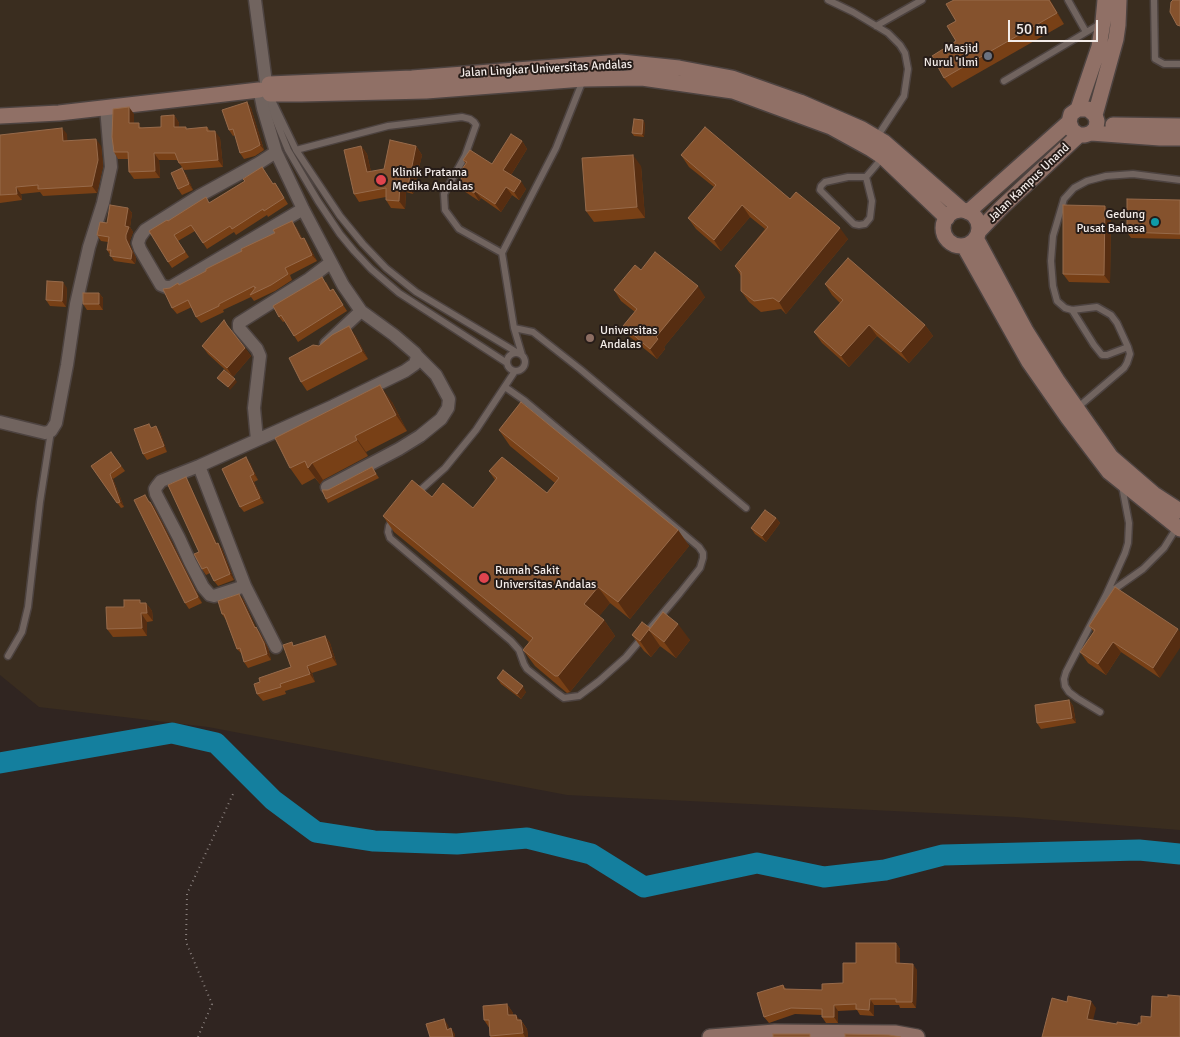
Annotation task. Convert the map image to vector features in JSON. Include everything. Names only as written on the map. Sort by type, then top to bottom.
[{"type":"street","points":[[255,0],[266,91],[263,108],[276,152],[302,209],[343,286],[361,311],[415,352],[436,374],[449,399],[448,408],[441,419],[420,436],[400,449],[327,487]]},
{"type":"street","points":[[1090,126],[1116,39],[1105,0]]},
{"type":"street","points":[[1078,109],[1099,47],[1111,23],[1119,0]]},
{"type":"street","name":"Jalan Lingkar Universitas Andalas","points":[[0,116],[59,113],[266,91],[300,94],[426,91],[621,62],[733,91],[831,127],[883,157],[946,218]]},
{"type":"street","name":"Jalan Lingkar Universitas Andalas","points":[[513,77],[642,78],[666,74],[679,68],[732,78],[800,102],[877,137],[965,211]]},
{"type":"street","points":[[0,422],[45,433],[51,431],[56,423],[76,304],[89,247],[103,203],[111,167],[106,107]]},
{"type":"street","points":[[1090,126],[1092,111],[1078,109],[1071,114],[1069,122],[1072,130],[1090,126],[1115,125],[1180,126]]},
{"type":"street","points":[[965,211],[1069,122]]},
{"type":"street","points":[[1090,126],[1160,138],[1180,138]]},
{"type":"street","name":"Jalan Kampus Unand","points":[[973,238],[1002,207],[1090,126]]},
{"type":"street","points":[[276,152],[199,196],[145,230],[138,243],[140,248],[161,286],[171,287],[302,209]]},
{"type":"street","points":[[956,211],[965,211],[973,215],[979,225],[973,238],[953,244],[946,237],[943,227],[946,218],[956,211]]},
{"type":"street","points":[[973,238],[1026,331],[1077,408],[1109,472],[1179,528]]},
{"type":"street","points":[[973,238],[1029,362],[1068,418],[1154,494],[1180,511]]},
{"type":"street","points":[[257,440],[254,408],[260,356],[257,349],[239,328],[239,324],[309,279],[330,263]]},
{"type":"street","points":[[323,347],[361,311]]},
{"type":"street","points":[[245,586],[222,594],[210,595],[203,587],[180,538],[156,494],[156,486],[161,482],[333,406],[405,371],[415,364],[417,356]]},
{"type":"street","points":[[199,466],[245,586],[276,647]]},
{"type":"street","points":[[710,1037],[895,1033],[918,1037]]},
{"type":"lane","points":[[828,0],[853,12],[888,33],[905,53],[908,69],[904,96],[877,137]]},
{"type":"lane","points":[[876,26],[922,0]]},
{"type":"lane","points":[[1068,0],[1086,32]]},
{"type":"lane","points":[[1154,0],[1155,59],[1164,64],[1180,64]]},
{"type":"lane","points":[[1004,81],[1086,32],[1111,23]]},
{"type":"lane","points":[[520,354],[502,254],[556,148],[583,79]]},
{"type":"lane","points":[[266,91],[296,150],[340,216],[363,244],[386,268],[416,292],[520,354],[525,358],[526,362],[523,369],[519,371],[511,370],[507,363],[399,293],[371,269],[354,251],[340,234],[288,150],[270,110],[266,91]]},
{"type":"lane","points":[[296,150],[388,126],[462,118],[470,119],[476,125],[465,156],[444,194],[445,210],[459,228],[502,254]]},
{"type":"lane","points":[[866,177],[872,201],[870,218],[865,224],[858,225],[854,224],[820,190],[821,186],[825,182],[848,177],[866,177],[883,157]]},
{"type":"lane","points":[[1077,408],[1124,368],[1130,358],[1128,347],[1117,323],[1111,315],[1098,307],[1072,310],[1065,308],[1057,301],[1053,286],[1051,261],[1053,236],[1064,199],[1074,188],[1087,181],[1106,176],[1133,174],[1180,180]]},
{"type":"lane","points":[[1072,310],[1102,355],[1128,347]]},
{"type":"lane","points":[[514,328],[533,332],[564,356],[746,508]]},
{"type":"lane","points":[[507,363],[510,355],[514,353],[520,354]]},
{"type":"lane","points":[[412,498],[445,468],[476,430],[515,371]]},
{"type":"lane","points":[[399,510],[389,526],[390,538],[511,641],[519,650],[527,669],[557,694],[564,698],[579,696],[626,657],[700,568],[703,553],[699,547],[525,401],[505,387]]},
{"type":"lane","points":[[8,656],[22,632],[28,607],[40,502],[51,431]]},
{"type":"lane","points":[[1100,712],[1069,692],[1065,686],[1064,679],[1106,595],[1128,543],[1129,523],[1121,482]]},
{"type":"lane","points":[[1106,595],[1143,569],[1164,548],[1179,528]]},
{"type":"path","points":[[198,1037],[212,1004],[186,942],[188,894],[233,794]]},
{"type":"shaded area","name":"Universitas Andalas","points":[[0,0],[1180,0],[1180,830],[1015,817],[567,795],[208,727],[39,707],[0,675]]},
{"type":"building","name":"Masjid Nurul 'Ilmi","points":[[954,0],[1049,0],[1057,13],[944,78],[932,56],[956,41],[947,26],[956,21],[946,4]]},
{"type":"building","points":[[1173,0],[1180,0],[1180,26],[1177,25],[1170,12]]},
{"type":"building","points":[[247,102],[260,145],[240,153],[233,129],[229,130],[222,110]]},
{"type":"building","points":[[129,107],[129,123],[139,123],[139,128],[161,127],[161,116],[174,115],[174,127],[186,127],[186,129],[207,127],[207,131],[215,131],[218,160],[179,163],[175,153],[154,153],[155,171],[129,172],[128,152],[114,152],[112,137],[113,109]]},
{"type":"building","points":[[634,119],[643,120],[642,134],[632,133]]},
{"type":"building","points":[[705,127],[790,199],[796,192],[840,228],[779,302],[773,298],[754,301],[741,291],[741,272],[735,266],[768,227],[742,205],[714,240],[688,218],[716,185],[681,155]]},
{"type":"building","points":[[62,128],[63,141],[96,139],[98,160],[92,186],[38,189],[38,185],[16,187],[17,194],[0,195],[0,135]]},
{"type":"building","points":[[511,134],[522,141],[503,170],[521,181],[514,192],[506,187],[495,204],[458,183],[466,172],[462,169],[467,162],[463,160],[470,150],[492,164]]},
{"type":"building","points":[[390,140],[416,146],[408,186],[400,184],[399,201],[386,200],[386,188],[354,194],[344,150],[361,146],[367,172],[384,169]]},
{"type":"building","points":[[633,155],[637,207],[586,211],[582,158]]},
{"type":"building","points":[[262,167],[284,198],[232,229],[230,226],[203,243],[191,225],[174,235],[185,252],[168,262],[149,231],[206,197],[209,203],[245,181],[243,179]]},
{"type":"building","points":[[182,168],[189,184],[178,189],[171,173]]},
{"type":"building","name":"Gedung Pusat Bahasa","points":[[1127,199],[1180,200],[1180,234],[1127,232]]},
{"type":"building","points":[[110,205],[128,208],[125,226],[129,227],[126,239],[132,252],[131,259],[110,256],[111,250],[107,250],[109,237],[97,235],[100,222],[107,223]]},
{"type":"building","points":[[1063,205],[1105,206],[1104,275],[1063,274]]},
{"type":"building","points":[[292,221],[301,239],[304,238],[312,255],[285,268],[288,274],[250,295],[256,287],[254,286],[196,317],[188,300],[172,308],[163,289],[170,288],[178,283],[179,285],[206,271],[206,269],[242,251],[241,249],[275,233],[273,230]]},
{"type":"building","points":[[655,252],[698,286],[656,337],[658,339],[650,349],[623,326],[637,309],[614,290],[635,265],[641,270]]},
{"type":"building","points":[[848,258],[925,325],[901,352],[869,325],[841,356],[814,332],[843,300],[825,284]]},
{"type":"building","points":[[322,277],[330,291],[333,289],[343,305],[294,336],[273,306]]},
{"type":"building","points":[[47,281],[63,282],[62,301],[46,300]]},
{"type":"building","points":[[83,293],[99,293],[99,304],[83,304]]},
{"type":"building","points":[[224,320],[245,348],[227,368],[202,346]]},
{"type":"building","points":[[349,326],[362,351],[301,382],[289,358],[313,345],[319,346],[332,335]]},
{"type":"building","points":[[224,370],[235,379],[228,387],[217,378]]},
{"type":"building","points":[[380,385],[396,415],[355,436],[357,440],[312,463],[308,468],[305,461],[290,468],[275,438]]},
{"type":"building","points":[[521,402],[678,530],[618,602],[598,587],[584,604],[604,620],[558,676],[555,676],[523,650],[533,638],[383,516],[412,480],[432,497],[443,483],[473,508],[497,478],[489,471],[502,457],[547,493],[559,478],[499,430]]},
{"type":"building","points":[[149,424],[151,428],[156,426],[164,446],[143,454],[134,429]]},
{"type":"building","points":[[111,452],[121,466],[110,474],[120,502],[117,503],[91,466]]},
{"type":"building","points":[[246,457],[254,474],[250,476],[260,498],[240,507],[222,469]]},
{"type":"building","points":[[372,467],[376,474],[326,499],[322,490],[328,490]]},
{"type":"building","points":[[186,477],[216,544],[218,543],[230,574],[214,581],[207,567],[202,569],[194,554],[199,552],[168,485]]},
{"type":"building","points":[[145,495],[198,597],[185,603],[134,500]]},
{"type":"building","points":[[765,510],[776,518],[762,536],[751,528]]},
{"type":"building","points":[[1115,587],[1178,629],[1153,668],[1113,642],[1098,664],[1080,652],[1095,630],[1089,626]]},
{"type":"building","points":[[239,594],[264,643],[267,654],[244,662],[240,648],[237,649],[218,601]]},
{"type":"building","points":[[124,600],[140,600],[140,603],[146,603],[147,613],[141,613],[142,628],[107,629],[106,607],[124,607]]},
{"type":"building","points":[[663,612],[678,624],[664,642],[649,630]]},
{"type":"building","points":[[642,622],[650,628],[640,641],[632,635]]},
{"type":"building","points":[[325,636],[332,657],[307,666],[310,674],[280,684],[281,687],[257,694],[254,684],[260,682],[259,678],[291,667],[283,645],[292,642],[293,646]]},
{"type":"building","points":[[503,670],[523,686],[517,694],[497,678]]},
{"type":"building","points":[[1069,700],[1072,718],[1037,723],[1035,705]]},
{"type":"building","points":[[856,943],[896,943],[896,963],[913,964],[912,1002],[896,1002],[896,999],[870,999],[869,1010],[856,1009],[856,1004],[834,1005],[834,1017],[822,1017],[822,1009],[791,1008],[764,1017],[757,993],[783,985],[784,989],[822,990],[822,984],[843,983],[843,963],[856,963]]},
{"type":"building","points":[[1168,995],[1180,996],[1180,1037],[1042,1037],[1052,998],[1067,1002],[1068,996],[1091,1001],[1087,1019],[1138,1025],[1138,1023],[1141,1023],[1141,1016],[1151,1017],[1152,996],[1168,997]]},
{"type":"building","points":[[507,1004],[508,1015],[516,1015],[517,1020],[521,1020],[523,1033],[490,1036],[489,1020],[484,1020],[483,1006]]},
{"type":"building","points":[[444,1019],[447,1030],[451,1028],[453,1037],[430,1037],[426,1024]]},
{"type":"building","points":[[773,1034],[810,1034],[810,1037],[773,1037]]},
{"type":"building","points":[[845,1034],[889,1035],[901,1037],[845,1037]]},
{"type":"waterway","points":[[0,763],[172,733],[216,743],[273,800],[316,832],[374,841],[457,844],[527,838],[591,854],[644,887],[757,863],[824,877],[885,870],[943,855],[1139,850],[1180,854]]},
{"type":"place","name":"Masjid Nurul 'Ilmi","points":[[988,56]]},
{"type":"place","name":"Klinik Pratama Medika Andalas","points":[[381,180]]},
{"type":"place","name":"Gedung Pusat Bahasa","points":[[1155,222]]},
{"type":"place","name":"Universitas Andalas","points":[[590,338]]},
{"type":"place","name":"Rumah Sakit Universitas Andalas","points":[[484,578]]}]
